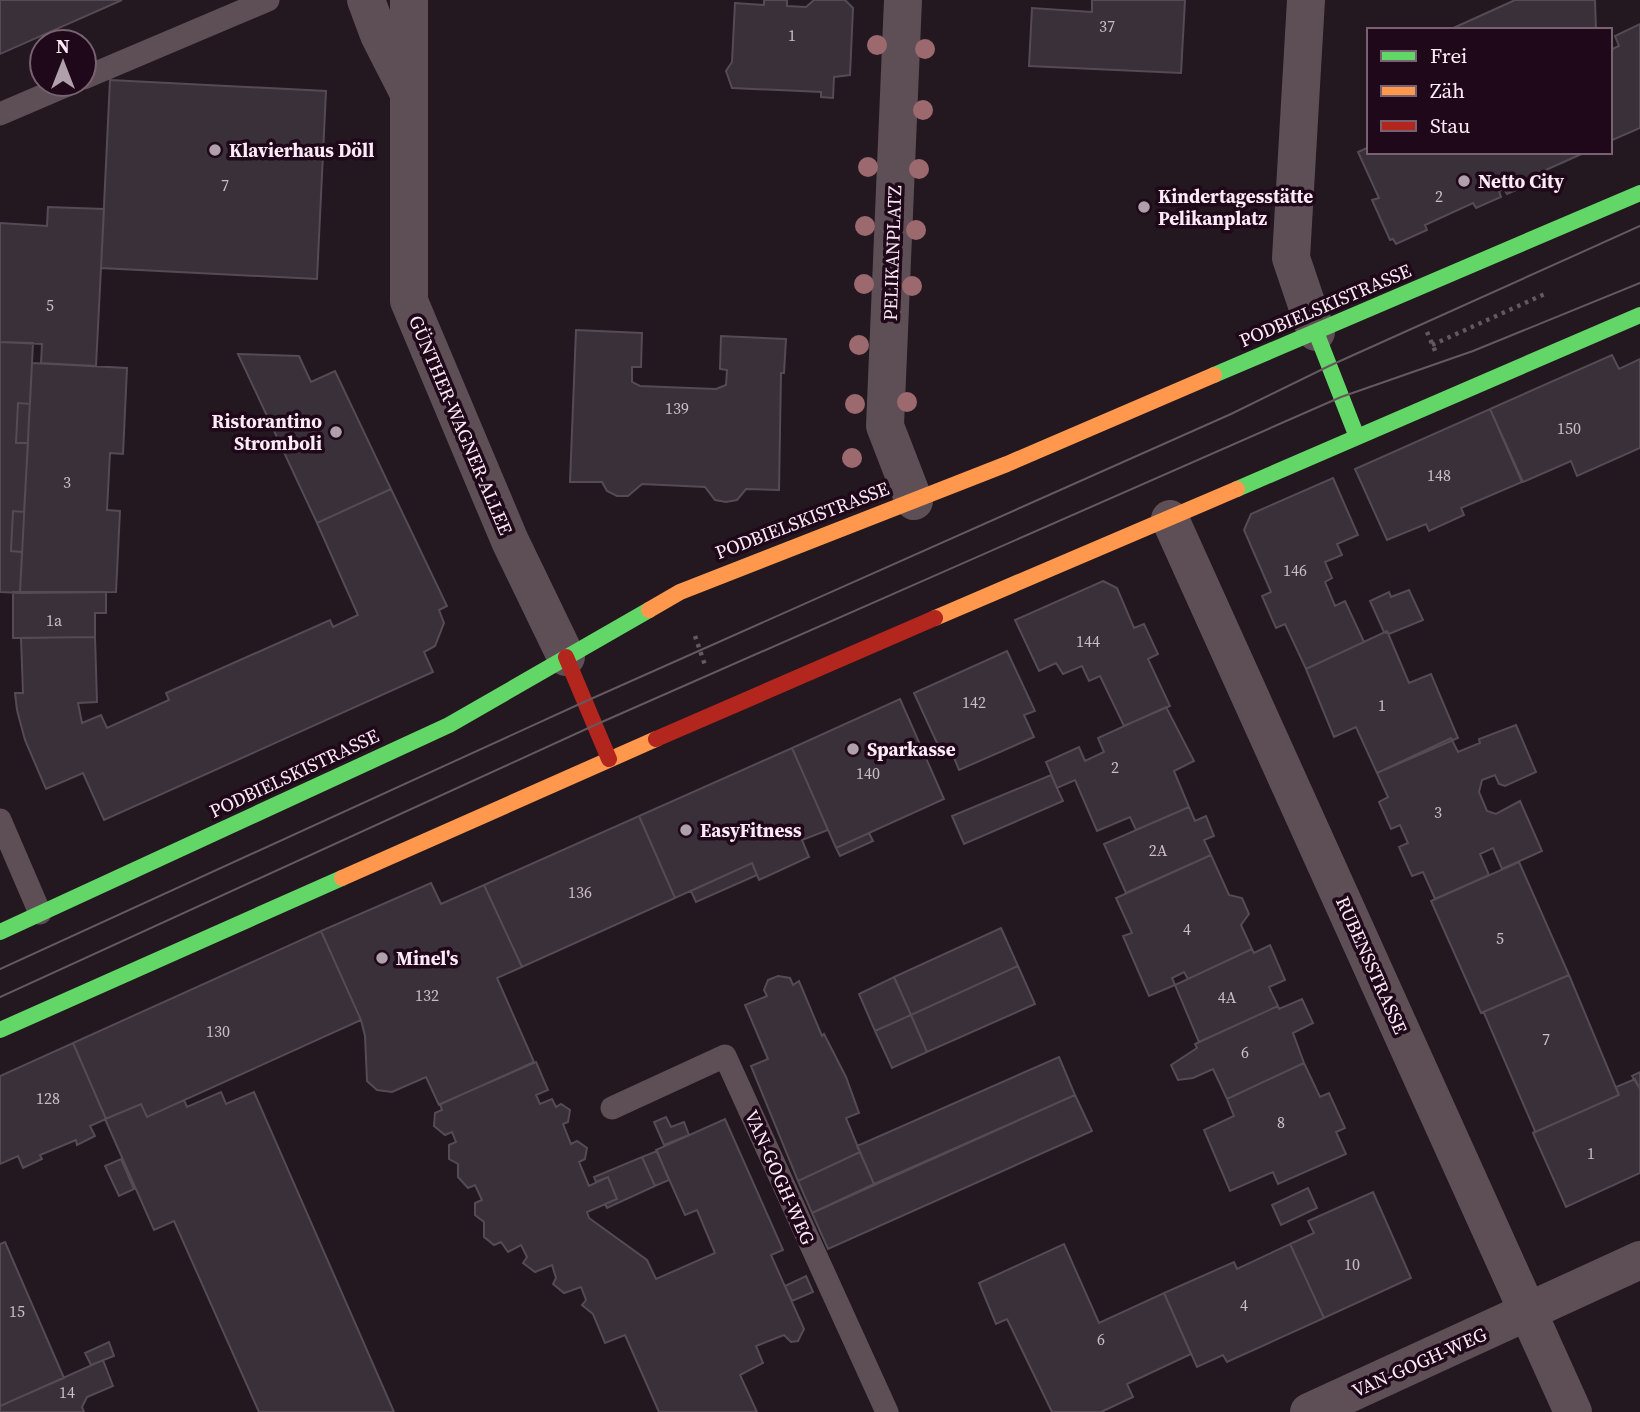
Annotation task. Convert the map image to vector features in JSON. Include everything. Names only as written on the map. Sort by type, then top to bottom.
[{"type":"main road","name":"PODBIELSKISTRASSE","points":[[0,932],[449,725],[680,592],[914,500],[1410,293],[1640,193]]},
{"type":"main road","points":[[0,1030],[609,759],[1357,437],[1454,398],[1640,315]]},
{"type":"main road","points":[[1316,331],[1357,437]]},
{"type":"main road","points":[[566,657],[609,759]]},
{"type":"street","name":"GÜNTHER-WAGNER-ALLEE","points":[[366,0],[379,35],[410,96]]},
{"type":"street","name":"GÜNTHER-WAGNER-ALLEE","points":[[409,0],[409,301],[510,541],[566,657]]},
{"type":"street","name":"PELIKANPLATZ","points":[[903,0],[885,426],[914,500]]},
{"type":"street","points":[[1306,0],[1291,258],[1316,331]]},
{"type":"street","name":"RUBENSSTRASSE","points":[[1170,519],[1573,1412]]},
{"type":"street","name":"VAN-GOGH-WEG","points":[[1309,1412],[1640,1260]]},
{"type":"lane","points":[[98,72],[268,0]]},
{"type":"lane","points":[[0,114],[37,98]]},
{"type":"lane","points":[[0,820],[40,913]]},
{"type":"lane","name":"VAN-GOGH-WEG","points":[[612,1108],[725,1056],[887,1412]]},
{"type":"path","points":[[1410,293],[1454,398]]},
{"type":"path","points":[[1432,345],[1546,293]]},
{"type":"path","points":[[680,592],[721,711]]},
{"type":"building","points":[[0,0],[122,0],[59,28],[28,28],[28,42],[0,54]]},
{"type":"building","points":[[764,0],[787,0],[787,6],[806,7],[814,0],[845,0],[853,8],[850,75],[834,77],[833,98],[821,97],[821,92],[732,88],[726,71],[732,62],[735,3],[764,5]]},
{"type":"building","points":[[1092,0],[1185,0],[1181,73],[1029,66],[1032,8],[1092,12]]},
{"type":"building","points":[[1515,0],[1595,0],[1596,28],[1453,28]]},
{"type":"building","points":[[1640,24],[1640,128],[1612,140],[1612,49],[1619,46],[1615,36]]},
{"type":"building","name":"Klavierhaus Döll","points":[[110,80],[326,91],[317,279],[101,268]]},
{"type":"building","points":[[1367,148],[1367,154],[1582,154],[1530,177],[1532,183],[1507,194],[1504,189],[1499,191],[1501,197],[1476,208],[1473,203],[1425,225],[1427,230],[1396,244],[1393,239],[1390,240],[1372,200],[1379,198],[1358,152]]},
{"type":"building","points":[[48,207],[104,209],[96,366],[41,363],[42,344],[0,342],[0,223],[47,226]]},
{"type":"building","points":[[576,330],[642,333],[641,367],[632,367],[632,382],[640,386],[716,389],[726,385],[727,370],[720,369],[721,336],[786,339],[784,373],[781,373],[779,490],[746,489],[737,500],[726,502],[715,500],[705,487],[642,484],[628,496],[617,496],[607,491],[602,482],[570,482]]},
{"type":"building","points":[[0,342],[33,343],[20,593],[0,592]]},
{"type":"building","points":[[238,354],[299,356],[311,382],[335,371],[391,489],[317,523]]},
{"type":"building","points":[[1612,355],[1619,369],[1640,359],[1640,448],[1577,476],[1571,461],[1523,482],[1490,409]]},
{"type":"building","points":[[32,363],[127,368],[123,454],[110,453],[107,510],[120,511],[116,592],[20,593],[22,552],[11,551],[13,511],[24,512],[28,443],[16,443],[18,403],[30,404]]},
{"type":"building","points":[[1490,409],[1522,482],[1461,508],[1464,515],[1429,531],[1426,524],[1387,540],[1355,469]]},
{"type":"building","points":[[1333,478],[1358,535],[1337,544],[1342,555],[1325,562],[1332,578],[1325,582],[1335,606],[1345,601],[1364,642],[1306,669],[1285,624],[1276,628],[1262,596],[1271,592],[1244,530],[1251,514]]},
{"type":"building","points":[[391,489],[447,606],[439,610],[444,623],[435,646],[424,652],[433,672],[104,820],[83,773],[46,789],[25,740],[17,710],[15,693],[23,693],[21,638],[95,637],[97,702],[78,703],[82,723],[101,715],[107,728],[169,700],[166,693],[330,620],[333,627],[358,615],[317,523]]},
{"type":"building","points":[[1103,581],[1117,588],[1134,628],[1144,624],[1158,654],[1148,659],[1170,706],[1124,726],[1100,676],[1089,681],[1082,666],[1063,674],[1056,663],[1039,671],[1015,620]]},
{"type":"building","points":[[1409,590],[1423,620],[1389,634],[1384,632],[1370,601],[1389,592],[1391,597]]},
{"type":"building","points":[[13,592],[106,592],[106,613],[95,613],[95,637],[13,638]]},
{"type":"building","points":[[1387,631],[1409,683],[1431,674],[1458,738],[1377,773],[1356,727],[1334,737],[1306,669]]},
{"type":"building","points":[[1007,651],[1035,711],[1024,715],[1034,737],[959,770],[950,748],[941,752],[914,693]]},
{"type":"building","points":[[900,699],[944,799],[836,848],[792,748]]},
{"type":"building","points":[[1166,707],[1194,761],[1174,771],[1189,807],[1136,830],[1130,817],[1097,831],[1075,780],[1057,788],[1046,762],[1079,747],[1085,761],[1104,752],[1098,738]]},
{"type":"building","points":[[1516,725],[1536,772],[1505,786],[1499,784],[1495,775],[1482,780],[1479,792],[1487,811],[1496,814],[1520,801],[1542,851],[1502,869],[1493,848],[1480,854],[1489,875],[1435,899],[1423,872],[1412,876],[1399,847],[1408,843],[1400,825],[1391,829],[1379,802],[1388,797],[1377,773],[1451,738],[1458,752],[1480,743],[1479,739]]},
{"type":"building","points":[[792,748],[828,830],[802,840],[809,857],[759,880],[752,863],[675,898],[639,816]]},
{"type":"building","points":[[1051,775],[1063,801],[964,844],[952,816]]},
{"type":"building","points":[[1189,807],[1195,821],[1206,816],[1214,836],[1204,840],[1211,855],[1126,893],[1104,844]]},
{"type":"building","points":[[639,816],[675,898],[522,967],[484,885]]},
{"type":"building","points":[[869,833],[873,841],[840,856],[836,848]]},
{"type":"building","points":[[1211,855],[1229,895],[1242,898],[1249,914],[1241,925],[1252,949],[1188,979],[1184,972],[1172,978],[1175,985],[1149,996],[1123,936],[1132,933],[1116,898]]},
{"type":"building","points":[[1519,862],[1569,975],[1481,1013],[1431,901]]},
{"type":"building","points":[[752,863],[757,875],[696,902],[691,891]]},
{"type":"building","points":[[431,883],[441,904],[484,885],[522,967],[497,978],[534,1062],[439,1105],[426,1077],[392,1092],[377,1090],[367,1081],[365,1036],[361,1020],[321,931]]},
{"type":"building","points":[[1001,928],[1018,966],[911,1015],[894,977]]},
{"type":"building","points":[[321,931],[361,1020],[147,1117],[141,1104],[106,1119],[73,1043]]},
{"type":"building","points":[[1270,945],[1285,980],[1269,987],[1278,1006],[1199,1042],[1175,985],[1252,949],[1254,953]]},
{"type":"building","points":[[1018,966],[1035,1004],[927,1052],[911,1015]]},
{"type":"building","points":[[1569,975],[1619,1095],[1533,1133],[1535,1131],[1484,1013],[1481,1013]]},
{"type":"building","points":[[778,976],[790,978],[793,985],[799,981],[822,1036],[824,1034],[846,1077],[859,1113],[846,1118],[860,1152],[798,1181],[751,1066],[768,1059],[745,1005],[767,996],[764,990],[768,980]]},
{"type":"building","points":[[894,977],[911,1015],[875,1031],[859,994]]},
{"type":"building","points":[[1302,999],[1313,1023],[1293,1033],[1304,1063],[1227,1099],[1213,1069],[1193,1078],[1178,1080],[1171,1065],[1197,1048],[1195,1044],[1278,1006],[1279,1009]]},
{"type":"building","points":[[911,1015],[927,1052],[892,1068],[875,1031]]},
{"type":"building","points":[[73,1043],[106,1119],[90,1126],[95,1136],[77,1145],[76,1140],[40,1155],[42,1159],[23,1168],[18,1156],[0,1164],[0,1076]]},
{"type":"building","points":[[1059,1057],[1075,1095],[874,1184],[857,1146]]},
{"type":"building","points":[[536,1062],[548,1090],[536,1095],[540,1104],[552,1099],[556,1107],[561,1104],[570,1110],[568,1122],[563,1124],[571,1144],[577,1141],[587,1148],[585,1159],[579,1162],[589,1186],[608,1177],[617,1199],[587,1212],[589,1218],[647,1260],[656,1279],[715,1253],[697,1210],[685,1215],[656,1150],[725,1119],[783,1250],[771,1255],[804,1329],[798,1341],[791,1342],[784,1335],[756,1346],[763,1363],[740,1375],[757,1412],[659,1412],[625,1335],[605,1343],[593,1314],[582,1305],[586,1300],[581,1287],[564,1293],[553,1284],[556,1278],[552,1265],[535,1272],[523,1263],[527,1257],[521,1245],[508,1252],[501,1242],[494,1245],[484,1237],[484,1222],[475,1215],[475,1203],[482,1200],[475,1185],[468,1188],[458,1177],[458,1164],[449,1159],[449,1145],[456,1142],[452,1132],[445,1135],[434,1126],[435,1113],[442,1110],[440,1104]]},
{"type":"building","points":[[1304,1063],[1320,1097],[1329,1093],[1345,1128],[1336,1132],[1346,1154],[1278,1184],[1273,1172],[1230,1191],[1204,1130],[1234,1116],[1227,1099]]},
{"type":"building","points":[[1640,1072],[1640,1089],[1632,1076]]},
{"type":"building","points":[[1635,1079],[1640,1089],[1640,1173],[1566,1207],[1533,1133],[1619,1095],[1616,1087]]},
{"type":"building","points":[[221,1092],[226,1104],[254,1092],[394,1412],[259,1412],[174,1221],[154,1230],[105,1119],[141,1104],[147,1117],[184,1100],[187,1107]]},
{"type":"building","points":[[1075,1095],[1092,1131],[828,1249],[812,1213]]},
{"type":"building","points":[[666,1117],[671,1127],[684,1122],[689,1135],[664,1145],[654,1122]]},
{"type":"building","points":[[657,1151],[669,1180],[655,1186],[642,1157]]},
{"type":"building","points":[[860,1152],[874,1184],[812,1213],[798,1181]]},
{"type":"building","points":[[642,1157],[655,1186],[607,1208],[605,1204],[617,1199],[608,1177],[596,1182],[594,1177]]},
{"type":"building","points":[[121,1159],[134,1189],[119,1196],[105,1166]]},
{"type":"building","points":[[1308,1188],[1317,1208],[1281,1225],[1272,1205]]},
{"type":"building","points":[[1373,1192],[1411,1278],[1324,1318],[1290,1244],[1314,1233],[1308,1221]]},
{"type":"building","points":[[5,1242],[64,1378],[0,1406],[0,1244]]},
{"type":"building","points":[[1064,1244],[1099,1323],[1164,1293],[1191,1354],[1127,1384],[1133,1397],[1101,1412],[1052,1412],[1007,1319],[996,1324],[979,1283]]},
{"type":"building","points":[[1290,1244],[1324,1318],[1227,1362],[1223,1355],[1197,1367],[1164,1293],[1234,1262],[1237,1269]]},
{"type":"building","points":[[806,1276],[813,1292],[792,1301],[785,1286]]},
{"type":"building","points":[[109,1342],[114,1356],[91,1365],[85,1353]]},
{"type":"building","points":[[103,1360],[113,1386],[87,1397],[82,1407],[84,1412],[0,1412],[0,1406]]},
{"type":"tram line","points":[[0,969],[584,702],[1231,414],[1329,366],[1640,226]]},
{"type":"tram line","points":[[0,997],[595,725],[1341,397],[1473,351],[1640,283]]},
{"type":"traffic: fast","points":[[1214,375],[1640,193]]},
{"type":"traffic: fast","points":[[1237,489],[1640,315]]},
{"type":"traffic: fast","points":[[1316,332],[1357,437]]},
{"type":"traffic: fast","points":[[0,932],[449,725],[649,610]]},
{"type":"traffic: fast","points":[[0,1030],[342,878]]},
{"type":"traffic: slow","points":[[649,610],[680,592],[1007,464],[1214,375]]},
{"type":"traffic: slow","points":[[935,618],[1237,489]]},
{"type":"traffic: slow","points":[[342,878],[656,739]]},
{"type":"traffic: jam","points":[[656,739],[935,618]]},
{"type":"traffic: jam","points":[[566,657],[609,759]]},
{"type":"place","name":"Klavierhaus Döll","points":[[215,150]]},
{"type":"place","name":"Netto City","points":[[1464,181]]},
{"type":"place","name":"Kindertagesstätte Pelikanplatz","points":[[1144,207]]},
{"type":"place","name":"Ristorantino Stromboli","points":[[336,432]]},
{"type":"place","name":"Sparkasse","points":[[853,749]]},
{"type":"place","name":"EasyFitness","points":[[686,830]]},
{"type":"place","name":"Minel's","points":[[382,958]]}]
